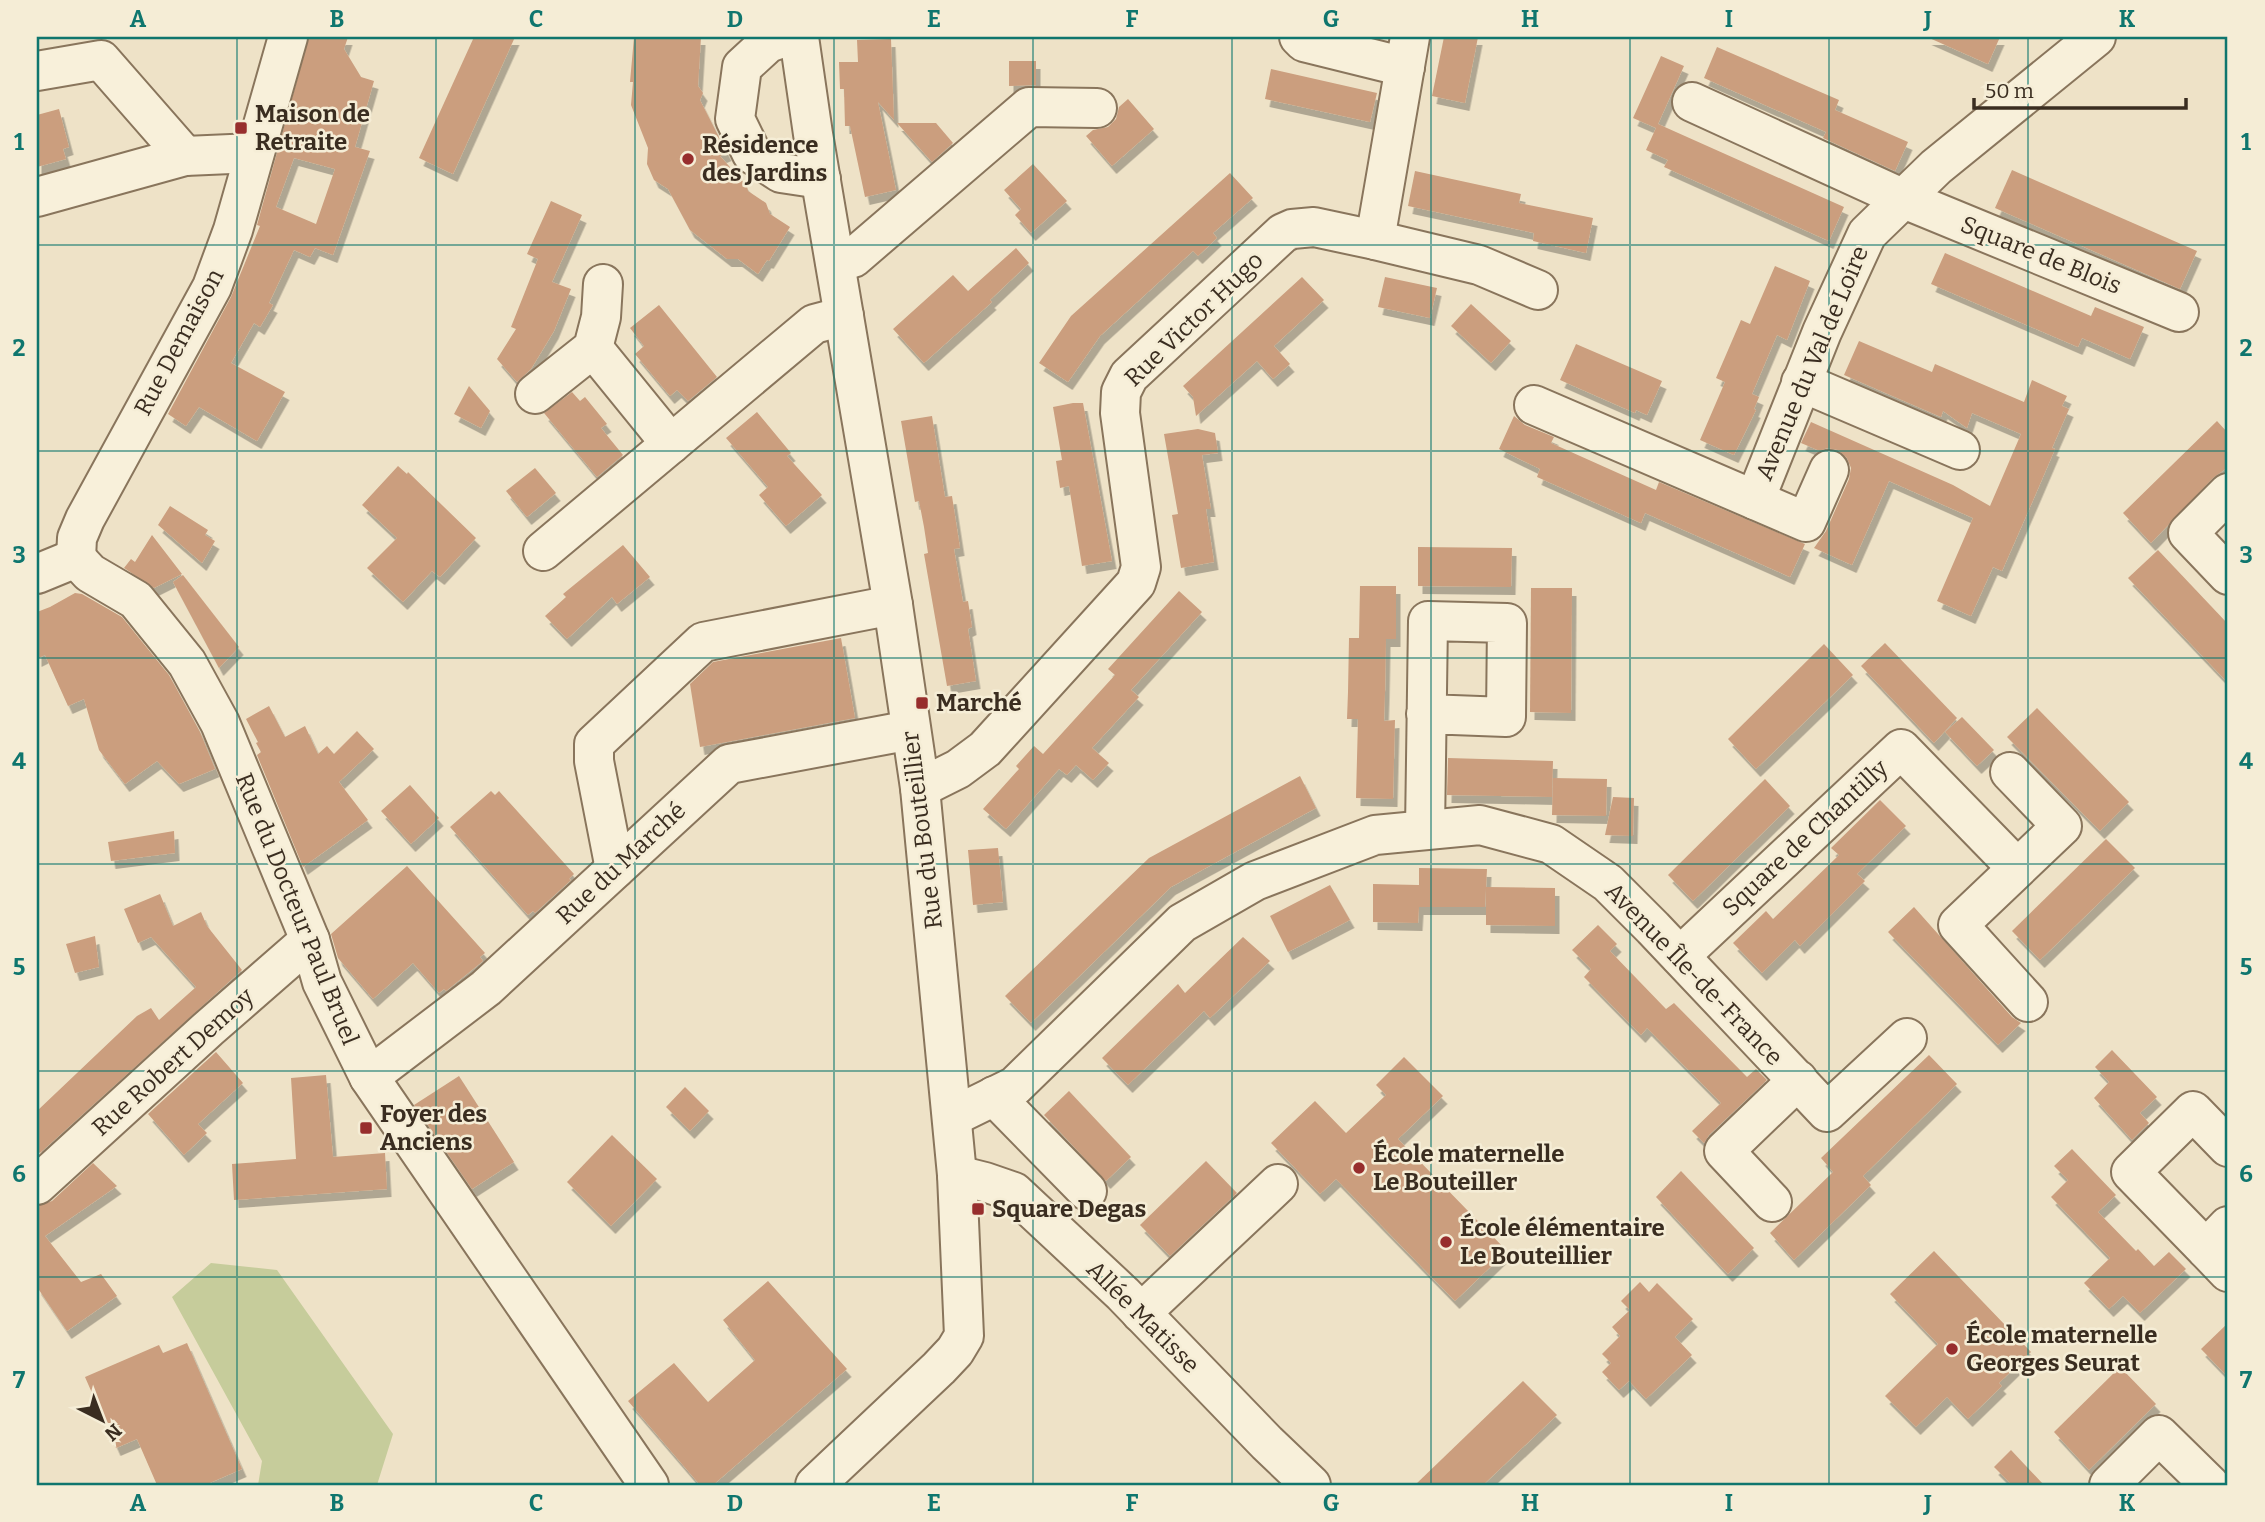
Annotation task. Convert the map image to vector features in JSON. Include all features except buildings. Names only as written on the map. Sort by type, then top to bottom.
[{"type":"street","name":"Rue Demaison","points":[[76,558],[77,538],[90,508],[212,287],[233,230],[288,37]]},
{"type":"street","points":[[785,37],[768,43],[743,67],[735,119],[752,154],[781,173],[821,179]]},
{"type":"street","name":"Rue du Bouteillier","points":[[799,37],[893,605],[920,788],[957,1175],[964,1336],[955,1351],[939,1368],[816,1485]]},
{"type":"street","points":[[1299,37],[1304,42],[1408,52],[1375,240]]},
{"type":"street","name":"Avenue du Val de Loire","points":[[1755,500],[1801,382],[1867,234],[1936,167],[2082,41]]},
{"type":"street","points":[[37,71],[101,60],[185,156]]},
{"type":"street","name":"Square de Blois","points":[[1692,102],[1904,199],[2179,312]]},
{"type":"street","points":[[835,261],[853,258],[1029,107],[1097,108]]},
{"type":"street","points":[[37,197],[185,156],[254,153]]},
{"type":"street","name":"Rue Victor Hugo","points":[[920,788],[958,769],[985,749],[1136,583],[1141,568],[1120,413],[1121,392],[1129,376],[1283,233],[1292,229],[1314,227],[1375,240],[1479,265],[1538,290]]},
{"type":"street","points":[[534,394],[593,348],[601,317],[603,284]]},
{"type":"street","points":[[543,551],[814,324],[844,316]]},
{"type":"street","points":[[593,348],[671,444]]},
{"type":"street","points":[[1801,382],[1960,450]]},
{"type":"street","points":[[1534,405],[1806,522],[1829,470]]},
{"type":"street","points":[[2228,494],[2188,533],[2228,575]]},
{"type":"street","points":[[37,574],[76,558]]},
{"type":"street","name":"Rue du Docteur Paul Bruel","points":[[76,558],[90,573],[136,600],[187,663],[220,723],[310,940],[323,982],[369,1077],[649,1485]]},
{"type":"street","points":[[615,869],[594,761],[594,744],[702,642],[893,605]]},
{"type":"street","points":[[1424,830],[1426,714]]},
{"type":"street","name":"Rue du Marché","points":[[369,1077],[486,988],[729,764],[911,730]]},
{"type":"street","name":"Square de Chantilly","points":[[1680,956],[1900,749],[2017,868]]},
{"type":"street","points":[[2010,772],[2062,826],[1958,925],[2028,1002]]},
{"type":"street","name":"Avenue Île-de-France","points":[[952,1116],[1015,1086],[1182,923],[1255,881],[1375,835],[1480,825],[1551,844],[1608,883],[1827,1112],[1907,1038]]},
{"type":"street","name":"Rue Robert Demoy","points":[[39,1179],[310,940]]},
{"type":"street","points":[[1772,1202],[1724,1151],[1798,1080]]},
{"type":"street","points":[[993,1096],[1087,1191]]},
{"type":"street","points":[[2221,1249],[2131,1172],[2193,1111],[2228,1147]]},
{"type":"street","name":"Allée Matisse","points":[[957,1175],[1014,1192],[1141,1313],[1311,1485]]},
{"type":"street","points":[[1141,1313],[1278,1184]]},
{"type":"street","points":[[2109,1485],[2159,1435],[2210,1485]]},
{"type":"green space","points":[[211,1263],[277,1270],[393,1434],[377,1485],[258,1485],[262,1461],[172,1297]]},
{"type":"place","name":"Maison de Retraite","points":[[241,128]]},
{"type":"place","name":"Résidence des Jardins","points":[[688,159]]},
{"type":"place","name":"Marché","points":[[922,703]]},
{"type":"place","name":"Foyer des Anciens","points":[[366,1128]]},
{"type":"place","name":"École maternelle Le Bouteiller","points":[[1359,1168]]},
{"type":"place","name":"Square Degas","points":[[978,1209]]},
{"type":"place","name":"École élémentaire Le Bouteillier","points":[[1446,1242]]},
{"type":"place","name":"École maternelle Georges Seurat","points":[[1952,1349]]}]
